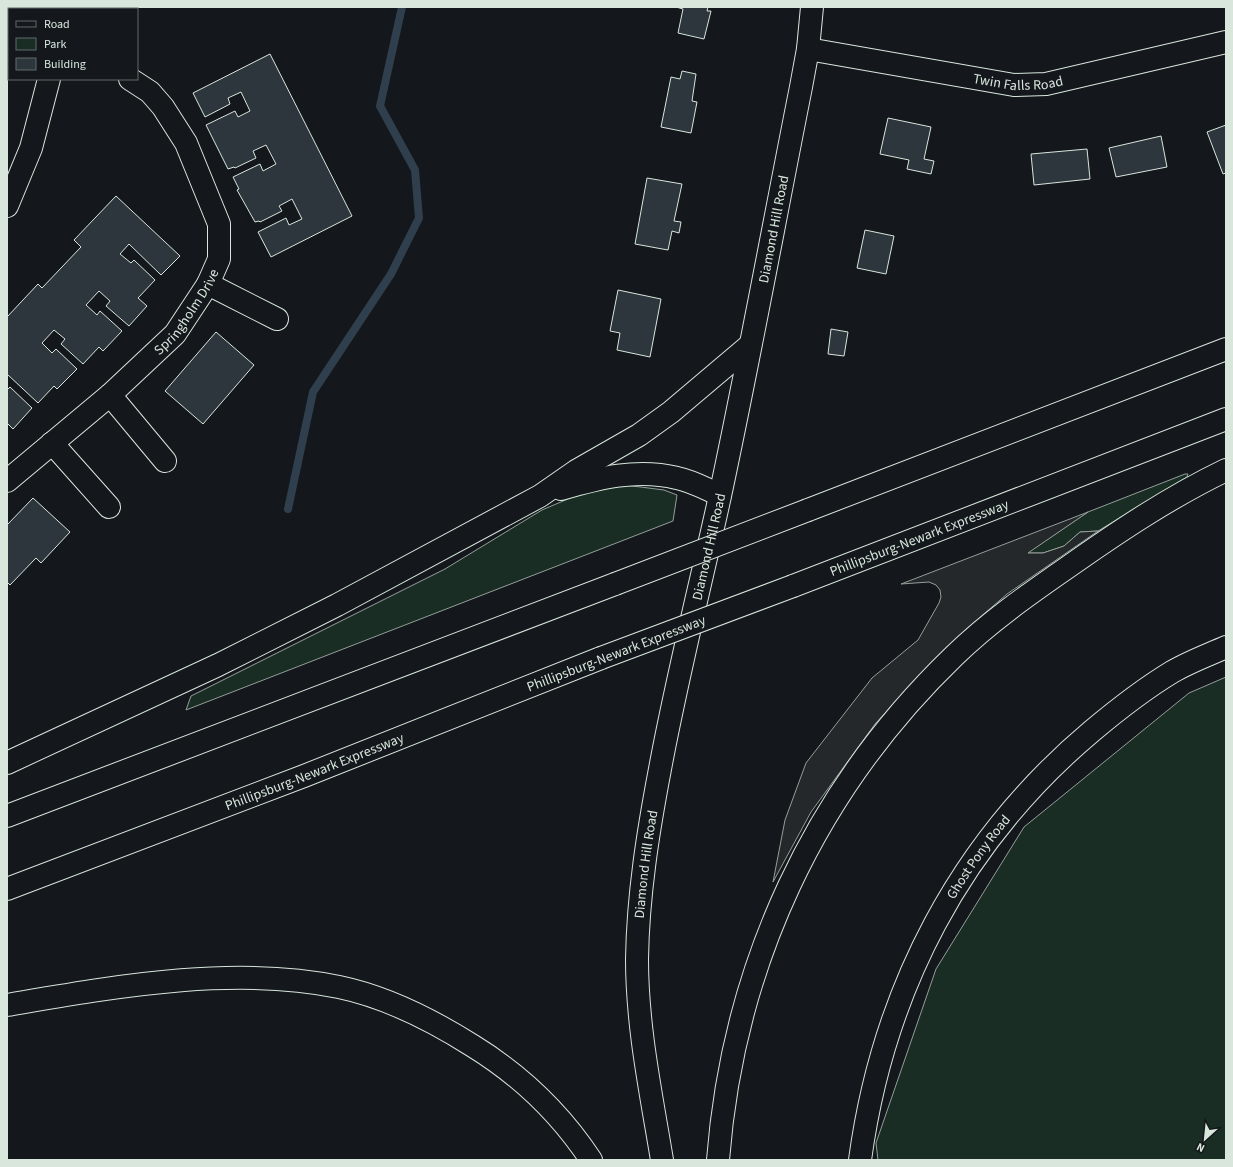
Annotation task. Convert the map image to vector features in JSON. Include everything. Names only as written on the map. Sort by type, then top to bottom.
[{"type":"main road","name":"Diamond Hill Road","points":[[662,1160],[645,1060],[640,1017],[637,962],[640,894],[649,826],[674,694],[720,496],[808,49],[812,7]]},
{"type":"main road","name":"Twin Falls Road","points":[[808,49],[1014,85],[1046,84],[1226,42]]},
{"type":"main road","points":[[7,206],[31,148],[49,80]]},
{"type":"main road","name":"Springholm Drive","points":[[7,481],[110,395],[175,334],[208,284],[219,259],[219,224],[186,144],[163,107],[150,92],[132,80]]},
{"type":"main road","points":[[208,284],[277,319]]},
{"type":"main road","points":[[7,763],[218,664],[337,605],[540,496],[576,471],[639,435],[671,412],[750,346]]},
{"type":"main road","points":[[7,816],[1226,349]]},
{"type":"main road","points":[[110,395],[165,461]]},
{"type":"main road","name":"Phillipsburg-Newark Expressway","points":[[7,889],[304,776],[601,658],[793,586],[1226,419]]},
{"type":"main road","points":[[52,443],[109,507]]},
{"type":"main road","points":[[718,1160],[724,1097],[734,1049],[750,986],[761,951],[797,868],[835,802],[874,745],[921,689],[994,621],[1114,534],[1188,488],[1226,470]]},
{"type":"main road","points":[[540,496],[597,479],[638,473],[657,474],[677,478],[720,496]]},
{"type":"main road","name":"Ghost Pony Road","points":[[860,1160],[866,1115],[881,1055],[906,982],[936,920],[972,861],[1015,806],[1068,751],[1115,711],[1172,672],[1226,647]]},
{"type":"main road","points":[[7,1005],[94,990],[217,979],[284,979],[340,987],[397,1006],[429,1020],[492,1058],[523,1082],[546,1104],[567,1127],[591,1160]]},
{"type":"green space","points":[[1188,474],[1187,477],[1098,531],[1080,532],[1064,546],[1043,553],[1027,553],[1088,512]]},
{"type":"green space","points":[[625,485],[664,490],[677,495],[673,521],[186,710],[191,696],[445,569],[542,510],[589,490]]},
{"type":"green space","points":[[1226,677],[1226,1160],[878,1160],[876,1143],[936,969],[1024,827],[1189,693]]},
{"type":"shaded area","points":[[1088,512],[1028,553],[1043,553],[1064,546],[1080,532],[1098,531],[1007,594],[963,632],[917,678],[875,724],[811,812],[773,882],[785,820],[806,763],[872,678],[918,640],[939,603],[941,597],[940,590],[936,585],[929,582],[901,584]]},
{"type":"building","points":[[676,7],[708,7],[707,11],[711,11],[704,39],[678,33],[683,9]]},
{"type":"building","points":[[270,54],[352,216],[271,257],[258,232],[286,218],[289,225],[302,219],[292,199],[279,206],[282,211],[260,222],[255,222],[237,190],[239,189],[233,177],[260,164],[263,171],[276,164],[266,145],[253,151],[256,158],[235,168],[228,169],[206,125],[235,111],[238,117],[250,111],[241,92],[228,98],[230,104],[205,117],[193,93]]},
{"type":"building","points":[[682,71],[696,74],[692,101],[697,102],[691,133],[661,127],[671,77],[680,79]]},
{"type":"building","points":[[888,118],[931,127],[924,159],[934,161],[931,174],[907,169],[909,160],[880,154]]},
{"type":"building","points":[[1226,125],[1226,173],[1223,174],[1207,132]]},
{"type":"building","points":[[1161,136],[1167,167],[1116,177],[1109,148]]},
{"type":"building","points":[[1087,149],[1090,179],[1034,185],[1031,154]]},
{"type":"building","points":[[647,178],[682,184],[674,221],[681,222],[679,233],[672,231],[668,250],[635,244]]},
{"type":"building","points":[[116,196],[180,256],[161,275],[129,244],[120,254],[131,263],[134,260],[155,280],[138,298],[147,306],[129,326],[106,306],[110,301],[99,291],[86,305],[97,315],[100,311],[122,331],[103,351],[99,347],[83,364],[61,344],[65,339],[54,330],[42,343],[52,353],[56,349],[77,369],[57,389],[54,386],[38,403],[7,374],[7,317],[38,284],[42,288],[81,247],[74,240]]},
{"type":"building","points":[[865,230],[894,236],[886,274],[857,268]]},
{"type":"building","points":[[618,290],[661,299],[650,357],[617,350],[620,333],[610,331]]},
{"type":"building","points":[[831,329],[848,332],[844,356],[828,354]]},
{"type":"building","points":[[216,332],[254,365],[203,424],[165,391]]},
{"type":"building","points":[[10,387],[32,408],[13,429],[7,423],[7,390]]},
{"type":"building","points":[[33,498],[70,532],[41,563],[36,558],[10,585],[7,582],[7,525]]},
{"type":"waterway","points":[[288,509],[313,392],[391,274],[419,218],[415,170],[380,106],[402,7]]}]
